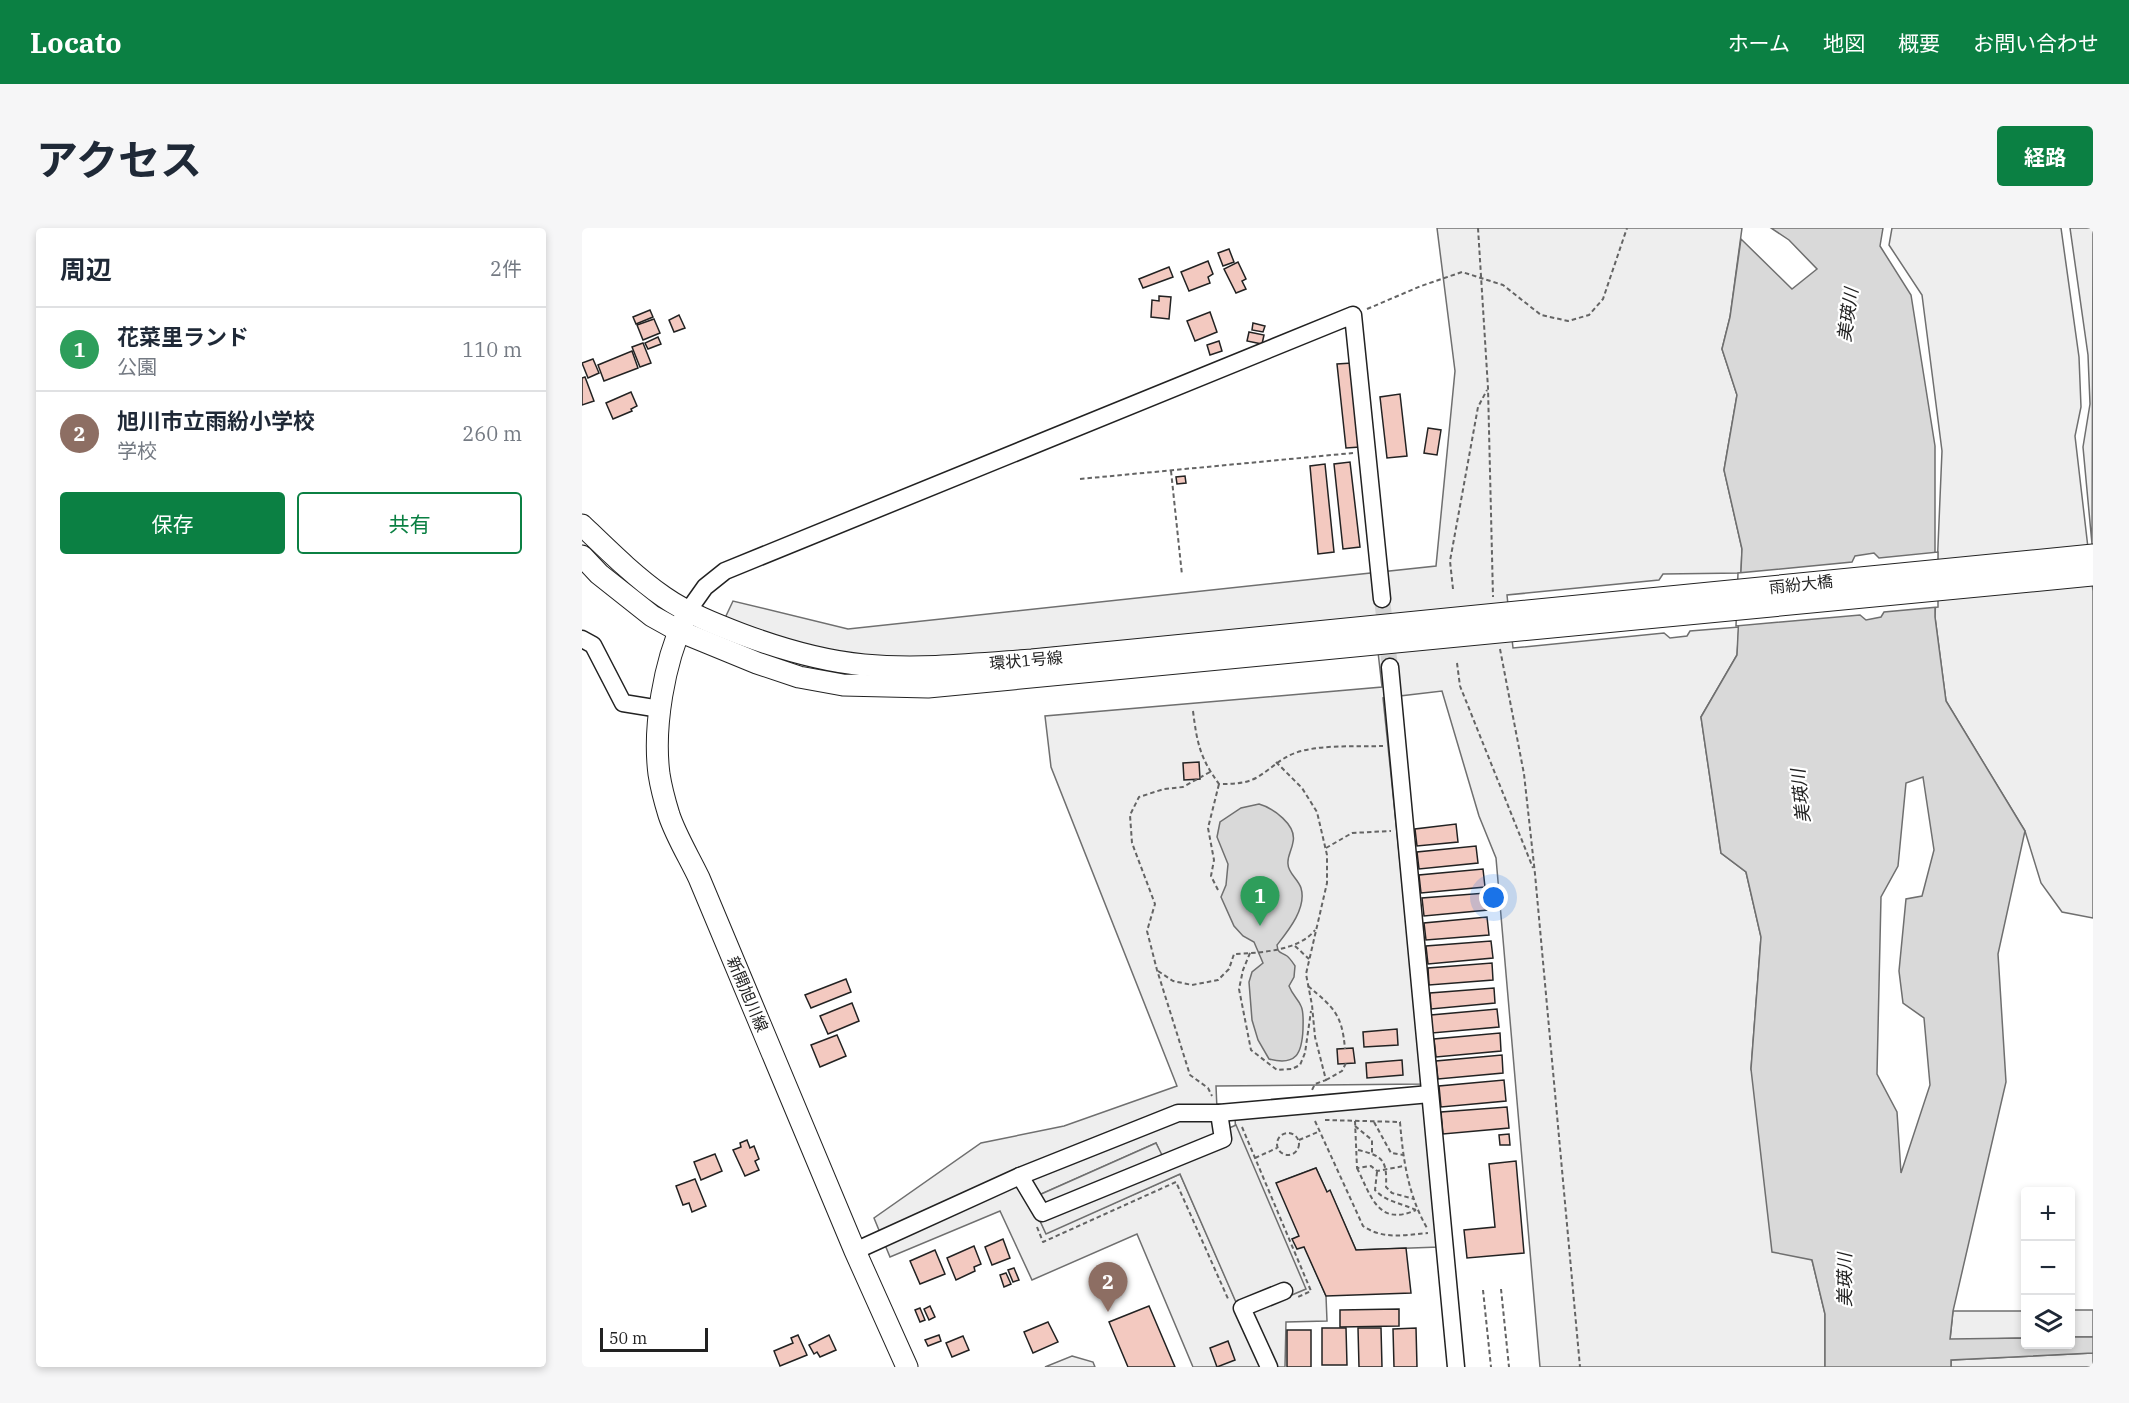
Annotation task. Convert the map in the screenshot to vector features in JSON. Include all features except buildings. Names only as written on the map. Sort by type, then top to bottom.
[{"type":"main road","name":"環状1号線","points":[[582,525],[620,562],[665,598],[688,611],[763,642],[814,657],[863,665],[929,667],[1502,623]]},
{"type":"main road","name":"雨紛大橋","points":[[1502,623],[2093,555]]},
{"type":"main road","name":"環状1号線","points":[[582,556],[599,574],[652,616],[679,631],[799,677],[843,685],[928,687],[1502,623]]},
{"type":"main road","name":"雨紛大橋","points":[[1502,623],[2093,575]]},
{"type":"main road","name":"新開旭川線","points":[[688,611],[679,631],[660,709],[659,775],[670,817],[699,878],[855,1251],[907,1367]]},
{"type":"street","points":[[688,611],[705,587],[725,571],[1353,315],[1382,599]]},
{"type":"street","points":[[582,639],[593,645],[623,702],[660,709]]},
{"type":"street","points":[[1390,667],[1456,1367]]},
{"type":"street","points":[[855,1251],[1020,1176],[1178,1113],[1219,1116],[1314,1104],[1430,1094]]},
{"type":"street","points":[[1020,1176],[1042,1213],[1222,1139],[1219,1116]]},
{"type":"street","points":[[1269,1367],[1242,1308],[1289,1295]]},
{"type":"path","points":[[1478,228],[1502,623],[1524,774],[1535,874],[1580,1367]]},
{"type":"path","points":[[1353,315],[1421,286],[1462,272],[1503,285],[1541,315],[1568,321],[1589,315],[1604,299],[1627,228]]},
{"type":"path","points":[[1453,589],[1450,561],[1478,407],[1488,388]]},
{"type":"path","points":[[1080,479],[1367,452]]},
{"type":"path","points":[[1171,471],[1182,575]]},
{"type":"path","points":[[1457,663],[1460,686],[1535,874]]},
{"type":"path","points":[[1193,711],[1197,742],[1210,772],[1219,784]]},
{"type":"path","points":[[1219,784],[1240,784],[1256,778],[1276,762],[1297,752],[1328,748],[1398,745]]},
{"type":"path","points":[[1276,762],[1302,788],[1317,812],[1326,848],[1327,883],[1306,974],[1316,1037],[1326,1080]]},
{"type":"path","points":[[1210,772],[1183,787],[1164,789],[1139,797],[1130,815],[1132,843],[1155,904],[1147,931],[1190,1075],[1208,1088],[1219,1116],[1239,1120],[1311,1291],[1289,1295]]},
{"type":"path","points":[[1218,890],[1211,876],[1215,860],[1208,828],[1219,784]]},
{"type":"path","points":[[1326,848],[1352,833],[1406,830]]},
{"type":"path","points":[[1157,970],[1173,981],[1192,985],[1218,980],[1229,969],[1234,954],[1256,953],[1295,946],[1311,936],[1317,928]]},
{"type":"path","points":[[1295,946],[1308,959]]},
{"type":"path","points":[[1250,953],[1239,989],[1251,1050],[1276,1070],[1292,1069],[1300,1065],[1305,1053],[1312,1005]]},
{"type":"path","points":[[1308,986],[1340,1017],[1345,1048]]},
{"type":"path","points":[[1314,1104],[1319,1131],[1363,1226],[1372,1233],[1384,1236],[1430,1233],[1416,1210],[1404,1166],[1400,1122],[1325,1120],[1308,1095],[1315,1084],[1342,1071],[1346,1064]]},
{"type":"path","points":[[1355,1121],[1358,1168],[1376,1206],[1386,1214],[1407,1214],[1416,1210]]},
{"type":"path","points":[[1374,1122],[1391,1153],[1403,1155]]},
{"type":"path","points":[[1355,1126],[1372,1140],[1372,1153]]},
{"type":"path","points":[[1299,1140],[1319,1131]]},
{"type":"path","points":[[1286,1133],[1293,1134],[1299,1140],[1299,1147],[1292,1154],[1286,1155],[1278,1148],[1280,1137],[1286,1133]]},
{"type":"path","points":[[1255,1158],[1278,1148]]},
{"type":"path","points":[[1357,1150],[1372,1153],[1382,1159],[1387,1170],[1386,1187],[1392,1193],[1414,1199]]},
{"type":"path","points":[[1358,1168],[1371,1166],[1377,1171],[1404,1166]]},
{"type":"path","points":[[1377,1171],[1375,1190],[1384,1200],[1416,1210]]},
{"type":"path","points":[[1034,1220],[1043,1242],[1176,1182],[1229,1302]]},
{"type":"path","points":[[1501,1289],[1509,1367]]},
{"type":"path","points":[[1483,1290],[1491,1367]]},
{"type":"shaded area","points":[[1437,228],[1742,228],[1730,317],[1722,349],[1737,395],[1724,470],[1742,549],[1741,573],[1663,574],[1659,580],[1507,595],[1508,605],[932,659],[859,656],[816,649],[725,618],[733,601],[848,629],[1436,566],[1455,371]]},
{"type":"shaded area","points":[[1892,228],[2061,228],[2079,357],[2081,407],[2075,436],[2093,591],[2093,918],[2062,912],[2041,883],[2025,831],[1946,701],[1935,617],[1942,451],[1922,295],[1889,245]]},
{"type":"shaded area","points":[[2070,228],[2093,228],[2092,544],[2083,447],[2090,404],[2088,355]]},
{"type":"shaded area","points":[[1739,627],[1737,655],[1701,717],[1721,853],[1746,872],[1761,937],[1751,1069],[1812,1260],[1825,1314],[1825,1367],[1540,1367],[1496,858],[1479,816],[1442,691],[1383,698],[1423,1084],[1216,1086],[1218,1133],[1162,1157],[1156,1143],[1030,1199],[1046,1233],[1180,1174],[1242,1315],[1235,1115],[1419,1100],[1426,1107],[1439,1247],[1356,1250],[1330,1191],[1327,1192],[1316,1168],[1277,1183],[1326,1296],[1327,1321],[1286,1322],[1285,1367],[1193,1367],[1137,1234],[1032,1280],[1000,1211],[890,1257],[874,1218],[981,1143],[1064,1126],[1177,1086],[1051,767],[1045,716],[1382,687],[1378,652],[1512,639],[1513,648],[1664,633],[1670,638],[1687,636],[1690,631]]},
{"type":"shaded area","points":[[1236,1125],[1306,1289],[1242,1316],[1180,1174],[1046,1234],[1030,1199],[1156,1143],[1163,1157]]},
{"type":"shaded area","points":[[2075,1310],[2093,1310],[2093,1337],[2075,1337]]},
{"type":"shaded area","points":[[1953,1311],[2021,1311],[2021,1338],[1950,1340]]},
{"type":"shaded area","points":[[2093,1353],[2093,1367],[1951,1367],[1951,1360]]},
{"type":"shaded area","points":[[1072,1356],[1093,1362],[1095,1367],[1045,1367]]},
{"type":"water","name":"美瑛川","points":[[1771,228],[1883,228],[1880,246],[1911,295],[1935,446],[1935,617],[1946,701],[2025,831],[1998,954],[2006,1082],[1953,1311],[1950,1339],[2021,1338],[2021,1349],[2075,1349],[2075,1337],[2093,1337],[2093,1353],[1951,1360],[1951,1367],[1825,1367],[1825,1314],[1812,1260],[1772,1252],[1751,1069],[1761,937],[1746,872],[1721,853],[1701,717],[1737,655],[1742,549],[1724,470],[1737,395],[1722,349],[1730,317],[1741,239],[1792,289],[1817,269],[1789,240]],"holes":[[[1923,777],[1934,850],[1922,896],[1906,899],[1899,971],[1903,1003],[1924,1018],[1930,1085],[1901,1173],[1897,1112],[1877,1074],[1881,897],[1898,866],[1906,783]]]},
{"type":"water","points":[[1259,804],[1277,813],[1291,829],[1293,842],[1288,867],[1300,885],[1302,896],[1295,919],[1277,945],[1279,951],[1295,966],[1294,977],[1289,986],[1303,1014],[1299,1051],[1296,1056],[1286,1061],[1269,1059],[1258,1040],[1252,1020],[1249,982],[1252,972],[1263,963],[1254,942],[1243,936],[1234,926],[1221,897],[1226,885],[1228,864],[1217,837],[1220,822],[1241,808]]},
{"type":"pier","points":[[1938,552],[1938,607],[1884,612],[1881,617],[1866,620],[1860,615],[1736,626],[1738,573],[1852,562],[1855,556],[1874,553],[1879,558]]},
{"type":"tunnel","points":[[1382,599],[1390,667]]},
{"type":"place","name":"花菜里ランド","points":[[1260,926]]},
{"type":"place","name":"旭川市立雨紛小学校","points":[[1108,1312]]}]
